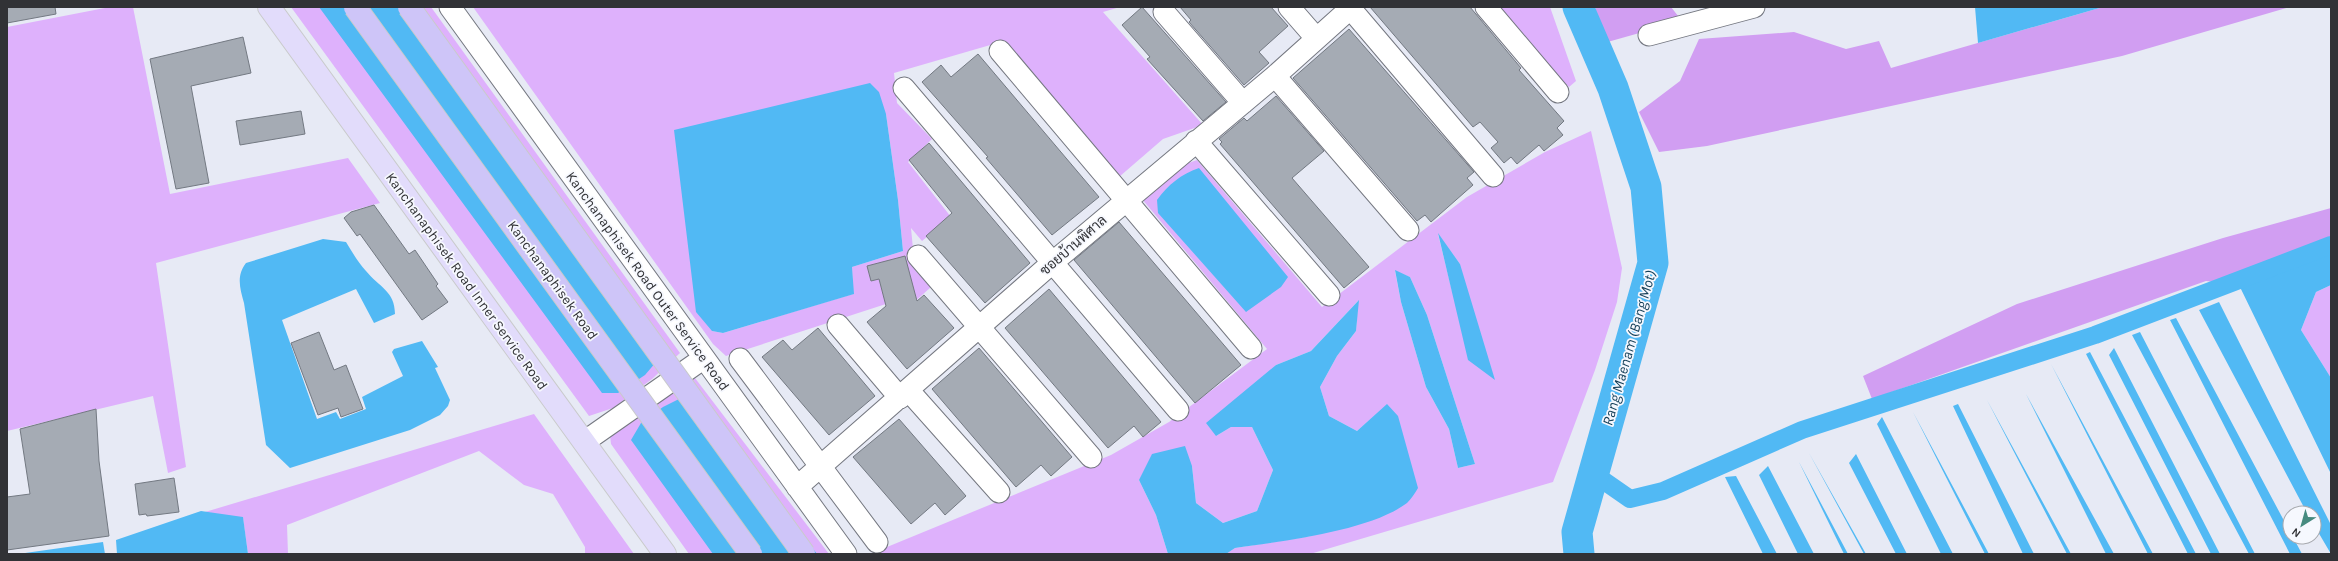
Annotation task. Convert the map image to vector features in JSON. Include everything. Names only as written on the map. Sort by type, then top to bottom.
[{"type":"highway","name":"Kanchanaphisek Road","points":[[355,7],[751,554]]},
{"type":"highway","points":[[409,7],[804,554]]},
{"type":"main road","name":"Kanchanaphisek Road Inner Service Road","points":[[269,7],[665,554]]},
{"type":"street","name":"Kanchanaphisek Road Outer Service Road","points":[[450,7],[846,554]]},
{"type":"street","points":[[1289,7],[1316,38]]},
{"type":"street","points":[[1486,7],[1558,92]]},
{"type":"street","points":[[1649,35],[1754,7]]},
{"type":"street","points":[[1351,8],[1493,176]]},
{"type":"street","name":"ซอยบ้านพิศาล","points":[[797,487],[905,394],[1052,263],[1275,76],[1351,8]]},
{"type":"street","points":[[1164,12],[1243,103]]},
{"type":"street","points":[[1000,52],[1251,348]]},
{"type":"street","points":[[1275,76],[1408,230]]},
{"type":"street","points":[[904,88],[1178,410]]},
{"type":"street","points":[[1196,141],[1329,295]]},
{"type":"street","points":[[918,256],[1091,457]]},
{"type":"street","points":[[838,325],[999,492]]},
{"type":"street","points":[[584,442],[704,358]]},
{"type":"street","points":[[740,358],[819,467],[877,542]]},
{"type":"shaded area","points":[[110,7],[133,7],[170,194],[348,158],[380,203],[156,263],[186,467],[168,473],[153,396],[7,431],[7,27]]},
{"type":"shaded area","points":[[291,7],[431,7],[680,353],[652,379],[613,408],[589,416]]},
{"type":"shaded area","points":[[473,7],[1120,7],[1103,12],[1203,125],[1163,139],[1119,177],[1004,41],[894,73],[897,103],[932,139],[908,162],[951,217],[922,241],[911,228],[915,270],[931,287],[900,315],[889,303],[726,356],[713,344]],"holes":[[[886,114],[898,200],[903,251],[852,267],[853,294],[723,333],[712,331]]]},
{"type":"shaded area","points":[[1500,7],[1550,7],[1576,81],[1569,87]]},
{"type":"shaded area","points":[[1595,7],[1671,7],[1682,21],[1604,43]]},
{"type":"shaded area","points":[[2103,7],[2290,7],[2122,56],[1707,146],[1659,152],[1639,112],[1680,81],[1699,39],[1794,32],[1846,49],[1879,41],[1891,68]]},
{"type":"shaded area","points":[[1591,131],[1622,268],[1617,302],[1595,370],[1553,482],[1310,554],[1226,554],[1235,548],[1311,536],[1387,405],[1357,431],[1329,416],[1320,387],[1337,356],[1356,331],[1358,301],[1311,351],[1276,365],[1216,436],[1231,427],[1252,427],[1273,470],[1257,511],[1223,523],[1196,503],[1192,466],[1139,480],[1156,515],[1168,554],[870,554],[1111,455],[1169,422],[1267,349],[1142,199],[1180,166],[1197,160],[1322,307],[1467,197],[1545,152]],"holes":[[[1438,234],[1460,264],[1452,291]],[[1395,271],[1410,277],[1427,315],[1475,464],[1458,468],[1449,429],[1426,387],[1401,302]]]},
{"type":"shaded area","points":[[2331,208],[2331,248],[2239,285],[2206,281],[1872,399],[1863,376],[2017,304],[2223,238]]},
{"type":"shaded area","points":[[2331,285],[2331,378],[2301,330],[2316,292]]},
{"type":"shaded area","points":[[695,378],[829,554],[689,554],[611,444],[610,435],[626,419]]},
{"type":"shaded area","points":[[534,414],[634,554],[585,554],[585,547],[553,494],[524,485],[479,451],[287,525],[288,554],[248,554],[243,518],[205,512]]},
{"type":"water","points":[[319,7],[420,7],[668,348],[645,375],[618,393],[602,393]]},
{"type":"water","points":[[1975,7],[2103,7],[1978,43]]},
{"type":"water","points":[[870,83],[879,92],[886,114],[898,200],[903,251],[852,267],[854,294],[723,333],[712,331],[696,312],[674,130]]},
{"type":"water","points":[[1199,168],[1288,277],[1281,287],[1246,312],[1158,213],[1157,200],[1166,190],[1181,177],[1192,170]]},
{"type":"water","points":[[1438,233],[1460,264],[1495,380],[1468,360]]},
{"type":"water","points":[[323,239],[346,242],[363,268],[389,295],[394,306],[395,314],[374,323],[356,289],[282,320],[317,419],[336,412],[340,419],[366,409],[362,397],[403,376],[392,352],[394,349],[422,341],[438,367],[435,368],[450,400],[448,406],[440,415],[410,430],[290,468],[266,445],[244,303],[240,287],[240,277],[246,263]]},
{"type":"water","points":[[2331,248],[2331,285],[2316,292],[2301,330],[2331,378],[2331,474],[2239,285]]},
{"type":"water","points":[[1395,270],[1410,277],[1427,315],[1475,464],[1458,468],[1449,429],[1426,387],[1401,302]]},
{"type":"water","points":[[1359,300],[1356,331],[1337,356],[1320,387],[1329,416],[1357,431],[1387,404],[1398,416],[1418,488],[1411,498],[1407,503],[1391,513],[1349,528],[1301,538],[1235,548],[1226,554],[1168,554],[1156,515],[1139,480],[1152,454],[1185,446],[1192,466],[1196,503],[1223,523],[1257,511],[1273,470],[1252,427],[1231,427],[1216,436],[1206,423],[1276,365],[1311,351]]},
{"type":"water","points":[[2219,302],[2321,505],[2303,505],[2199,310]]},
{"type":"water","points":[[2176,318],[2282,517],[2282,538],[2170,320]]},
{"type":"water","points":[[2140,332],[2255,554],[2249,554],[2132,335]]},
{"type":"water","points":[[2114,348],[2220,554],[2211,554],[2109,355]]},
{"type":"water","points":[[2090,352],[2196,554],[2188,554],[2086,354]]},
{"type":"water","points":[[2051,364],[2153,554],[2148,554]]},
{"type":"water","points":[[697,390],[817,554],[713,554],[631,440],[641,423],[663,407]]},
{"type":"water","points":[[2026,394],[2114,554],[2106,554]]},
{"type":"water","points":[[1987,400],[2071,554],[2067,554]]},
{"type":"water","points":[[1958,404],[2034,554],[2023,554],[1953,406]]},
{"type":"water","points":[[1913,412],[1989,554],[1985,554]]},
{"type":"water","points":[[1882,417],[1953,554],[1941,554],[1877,424]]},
{"type":"water","points":[[1809,453],[1866,554],[1864,554]]},
{"type":"water","points":[[1856,454],[1907,554],[1896,554],[1849,463]]},
{"type":"water","points":[[1799,462],[1848,554],[1844,554]]},
{"type":"water","points":[[1768,466],[1814,554],[1798,554],[1759,475]]},
{"type":"water","points":[[1736,476],[1777,554],[1763,554],[1725,477]]},
{"type":"water","points":[[2322,507],[2331,525],[2331,554],[2322,539]]},
{"type":"water","points":[[201,511],[243,517],[248,554],[117,554],[116,540]]},
{"type":"water","points":[[103,542],[105,554],[18,554]]},
{"type":"water","points":[[2285,545],[2297,545],[2302,554],[2290,554]]},
{"type":"building","points":[[7,7],[55,7],[56,14],[7,23]]},
{"type":"building","points":[[1142,7],[1226,102],[1203,121],[1147,59],[1150,57],[1122,25]]},
{"type":"building","points":[[1180,7],[1271,7],[1288,26],[1259,52],[1269,63],[1244,85],[1189,22],[1191,20]]},
{"type":"building","points":[[1370,7],[1470,7],[1521,68],[1519,70],[1564,121],[1557,128],[1563,135],[1544,151],[1539,145],[1517,164],[1511,157],[1504,163],[1491,148],[1498,142],[1480,122],[1473,127]]},
{"type":"building","points":[[1349,29],[1474,172],[1467,178],[1473,185],[1431,222],[1425,215],[1417,221],[1293,78]]},
{"type":"building","points":[[243,37],[251,73],[191,86],[209,183],[176,189],[150,59]]},
{"type":"building","points":[[978,54],[1099,197],[1052,235],[986,158],[988,157],[922,82],[941,65],[951,77]]},
{"type":"building","points":[[1276,96],[1324,151],[1292,178],[1369,267],[1344,288],[1220,144],[1222,142],[1219,139],[1244,118],[1247,121]]},
{"type":"building","points":[[301,111],[305,134],[240,145],[236,121]]},
{"type":"building","points":[[929,143],[1030,263],[985,303],[926,236],[952,213],[909,160]]},
{"type":"building","points":[[374,205],[409,254],[415,250],[438,284],[436,286],[448,302],[422,320],[360,234],[357,236],[344,218],[351,212]]},
{"type":"building","points":[[1119,222],[1241,365],[1195,403],[1074,260]]},
{"type":"building","points":[[905,256],[917,301],[924,295],[954,328],[907,369],[867,322],[886,306],[879,279],[871,281],[867,266]]},
{"type":"building","points":[[1049,289],[1161,422],[1143,437],[1134,426],[1108,448],[1005,328]]},
{"type":"building","points":[[818,328],[875,396],[829,435],[762,357],[783,340],[792,350]]},
{"type":"building","points":[[319,332],[334,370],[346,365],[363,409],[341,417],[338,408],[318,415],[291,343]]},
{"type":"building","points":[[979,348],[1072,457],[1051,476],[1041,465],[1016,487],[932,389]]},
{"type":"building","points":[[96,409],[99,461],[109,536],[7,550],[7,497],[30,494],[20,429]]},
{"type":"building","points":[[899,419],[966,496],[945,515],[935,503],[911,524],[853,457]]},
{"type":"building","points":[[174,478],[179,512],[147,516],[146,514],[139,515],[135,484]]},
{"type":"waterway","name":"Rang Maenam (Bang Mot)","points":[[1578,7],[1613,88],[1646,187],[1653,263],[1577,532],[1579,554]]},
{"type":"waterway","points":[[1594,474],[1630,499],[1663,491],[1802,430],[2095,335],[2331,245]]}]
